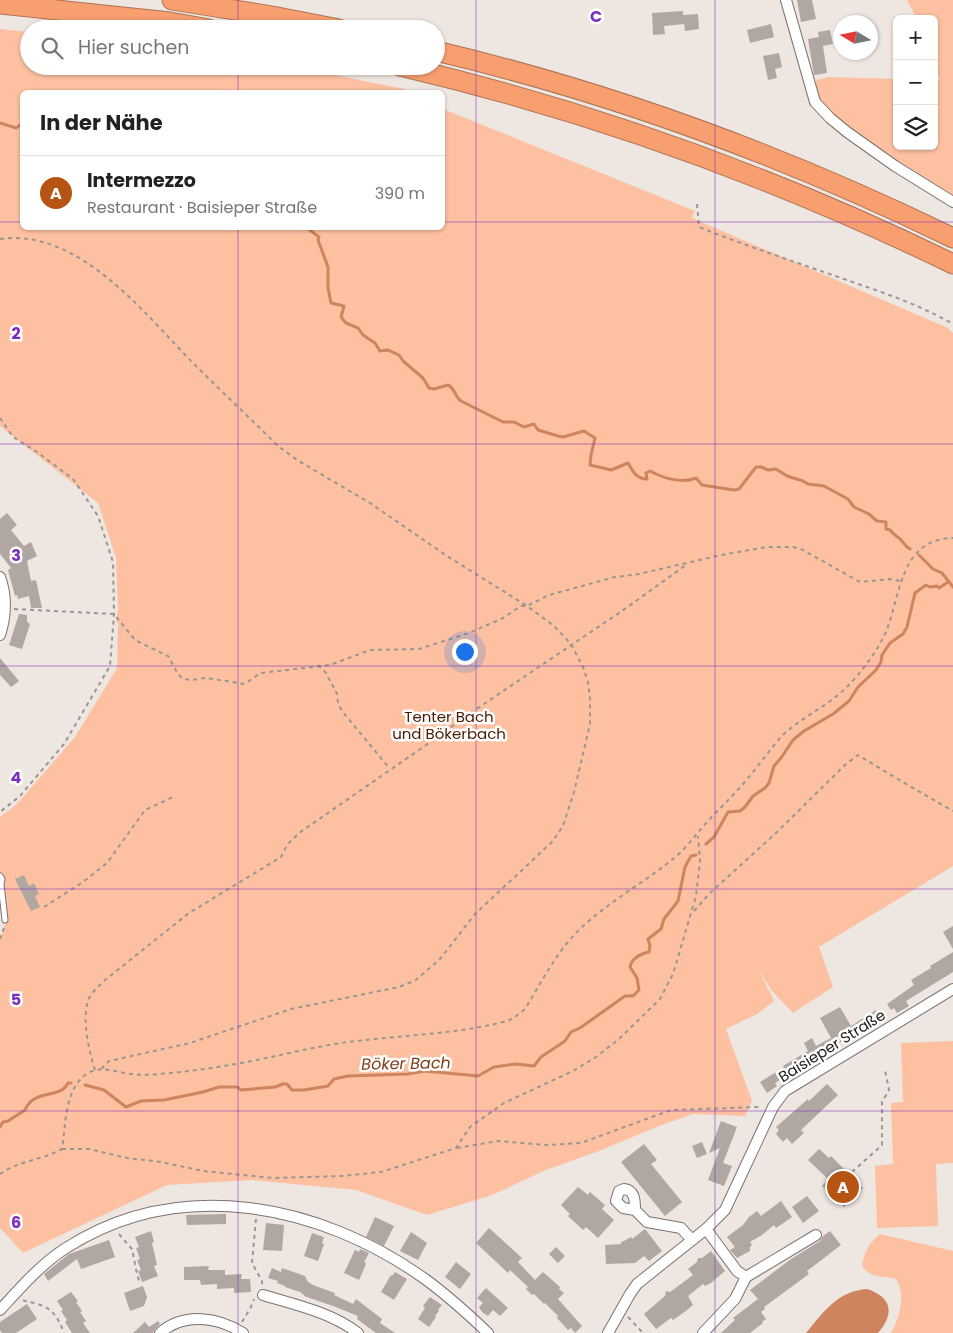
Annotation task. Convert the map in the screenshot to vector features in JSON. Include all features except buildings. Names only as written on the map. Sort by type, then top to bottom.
[{"type":"highway","points":[[172,0],[293,20]]},
{"type":"highway","points":[[0,4],[151,20]]},
{"type":"highway","points":[[445,53],[519,72],[662,117],[820,176],[953,238]]},
{"type":"highway","points":[[437,75],[511,94],[738,169],[895,236],[953,264]]},
{"type":"street","points":[[786,0],[812,95],[822,110],[847,132],[895,166],[953,202]]},
{"type":"street","points":[[0,577],[5,609],[0,635]]},
{"type":"street","name":"Baisieper Straße","points":[[608,1333],[637,1284],[706,1229],[725,1210],[773,1107],[789,1088],[953,989]]},
{"type":"street","points":[[0,1310],[54,1256],[113,1223],[172,1208],[231,1205],[304,1220],[349,1236],[395,1260],[424,1278],[444,1293],[488,1333]]},
{"type":"street","points":[[635,1210],[647,1222],[681,1228],[692,1240]]},
{"type":"street","points":[[706,1229],[737,1271],[746,1277]]},
{"type":"street","points":[[703,1333],[735,1298],[746,1277],[816,1234]]},
{"type":"street","points":[[259,1295],[306,1307],[329,1316],[358,1333]]},
{"type":"street","points":[[160,1333],[175,1324],[195,1319],[212,1319],[243,1333]]},
{"type":"lane","points":[[0,876],[2,879],[0,884],[5,920]]},
{"type":"path","points":[[697,204],[699,227],[889,295],[930,311],[953,324]]},
{"type":"path","points":[[0,239],[17,238],[58,246],[93,267],[139,308],[278,446],[370,503],[554,626],[571,644],[583,667],[588,682],[590,717],[587,739],[574,792],[562,826],[552,842],[475,914],[440,959],[427,972],[416,980],[398,987],[291,1009],[190,1043],[109,1061],[101,1069]]},
{"type":"path","points":[[0,418],[13,437],[73,479],[98,516],[113,562],[114,614],[110,666],[64,744],[20,796],[0,812]]},
{"type":"path","points":[[62,1149],[69,1102],[74,1088],[81,1078],[95,1070],[101,1069],[132,1074],[180,1072],[225,1066],[356,1041],[403,1037],[504,1022],[517,1016],[525,1009],[554,961],[576,933],[593,918],[666,865],[698,834],[781,737],[833,700],[861,670],[884,636],[890,622],[900,581],[907,566],[917,552],[934,541],[953,538]]},
{"type":"path","points":[[5,609],[114,614],[135,640],[168,656],[183,679],[205,678],[245,684],[252,677],[261,674],[318,665],[330,665],[370,650],[419,649],[469,633],[503,618],[521,606],[526,606],[549,595],[615,577],[639,574],[721,555],[767,547],[793,547],[809,553],[860,582],[891,579],[900,581]]},
{"type":"path","points":[[95,1070],[88,1048],[86,1032],[89,999],[95,990],[189,913],[281,857],[287,845],[298,833],[571,644],[622,611],[688,563]]},
{"type":"path","points":[[318,665],[326,673],[337,694],[338,703],[342,711],[390,769]]},
{"type":"path","points":[[692,913],[709,894],[776,833],[846,764],[858,755],[953,811]]},
{"type":"path","points":[[44,907],[83,882],[107,863],[145,810],[173,797]]},
{"type":"path","points":[[456,1148],[470,1127],[496,1108],[572,1071],[596,1057],[619,1039],[660,999],[673,974],[696,896],[700,861],[698,834]]},
{"type":"path","points":[[0,940],[5,920]]},
{"type":"path","points":[[852,1172],[882,1145],[882,1102],[889,1090],[885,1070]]},
{"type":"path","points":[[0,1174],[16,1164],[50,1155],[62,1149],[89,1149],[127,1158],[250,1177],[342,1176],[381,1172],[456,1148],[498,1141],[546,1145],[581,1143],[671,1110],[773,1107]]},
{"type":"path","points":[[247,1315],[259,1295],[262,1281],[252,1263],[257,1209]]},
{"type":"path","points":[[113,1223],[119,1235],[132,1249],[140,1284]]},
{"type":"path","points":[[14,1295],[51,1310],[55,1314],[64,1333]]},
{"type":"path","points":[[620,1312],[629,1318],[643,1333]]},
{"type":"green space","points":[[907,0],[953,0],[953,197],[895,166],[815,102],[816,80],[829,77],[893,79],[893,150],[938,150],[938,80],[940,80],[938,76],[938,15],[915,15]]},
{"type":"green space","name":"Tenter Bach und Bökerbach","points":[[0,29],[20,31],[20,75],[335,75],[406,90],[20,90],[20,230],[445,230],[445,110],[695,211],[692,218],[948,328],[953,333],[953,866],[819,947],[833,987],[793,1013],[772,991],[759,970],[774,1001],[757,1014],[726,1029],[752,1101],[745,1116],[693,1114],[546,1170],[492,1195],[427,1215],[356,1190],[252,1180],[167,1185],[23,1253],[0,1228],[0,939],[6,921],[0,906],[0,817],[17,804],[75,737],[117,668],[118,623],[116,622],[118,608],[116,558],[98,503],[0,426]]},
{"type":"green space","points":[[953,1041],[953,1163],[936,1164],[938,1226],[877,1228],[875,1166],[893,1164],[891,1103],[903,1102],[901,1043]]},
{"type":"green space","points":[[880,1234],[953,1251],[953,1333],[891,1333],[901,1306],[899,1285],[896,1279],[868,1273],[862,1265],[868,1248]]},
{"type":"shaded area","points":[[867,1289],[882,1297],[888,1307],[887,1319],[878,1333],[806,1333],[832,1304],[847,1294]]},
{"type":"waterway","points":[[0,123],[16,128],[20,125]]},
{"type":"waterway","points":[[310,230],[319,237],[318,240],[328,267],[328,288],[331,303],[344,306],[341,317],[346,323],[358,328],[363,335],[375,343],[380,351],[388,350],[399,355],[403,361],[423,378],[429,388],[434,389],[448,385],[461,401],[503,422],[514,422],[524,427],[534,424],[538,430],[563,437],[584,431],[595,438],[590,465],[611,470],[628,463],[635,474],[643,479],[647,479],[646,473],[650,471],[673,479],[691,480],[696,478],[702,485],[734,490],[739,489],[756,467],[768,470],[776,469],[787,476],[808,484],[824,486],[848,499],[854,507],[869,514],[877,521],[886,522],[886,529],[890,530],[910,549]]},
{"type":"waterway","points":[[919,555],[933,569],[942,573],[953,587]]},
{"type":"waterway","name":"Böker Bach","points":[[706,844],[714,837],[728,812],[740,811],[753,796],[765,788],[769,783],[774,766],[793,740],[804,731],[833,714],[849,701],[858,687],[876,670],[881,662],[882,655],[890,643],[903,634],[907,627],[915,593],[926,585],[939,588],[948,582]]},
{"type":"waterway","name":"Böker Bach","points":[[85,1085],[104,1090],[126,1107],[141,1101],[164,1100],[219,1087],[237,1087],[241,1090],[287,1084],[292,1090],[304,1090],[328,1086],[334,1079],[348,1076],[408,1074],[425,1071],[478,1076],[494,1067],[516,1064],[534,1066],[541,1057],[565,1041],[571,1032],[580,1028],[625,996],[633,996],[639,990],[637,978],[630,967],[631,964],[637,957],[649,952],[648,939],[661,929],[664,919],[678,901],[685,867],[691,856],[696,855]]},
{"type":"waterway","name":"Böker Bach","points":[[0,1127],[3,1122],[8,1121],[25,1110],[34,1099],[59,1091],[68,1083],[71,1083]]},
{"type":"place","name":"Intermezzo","points":[[843,1187]]}]
